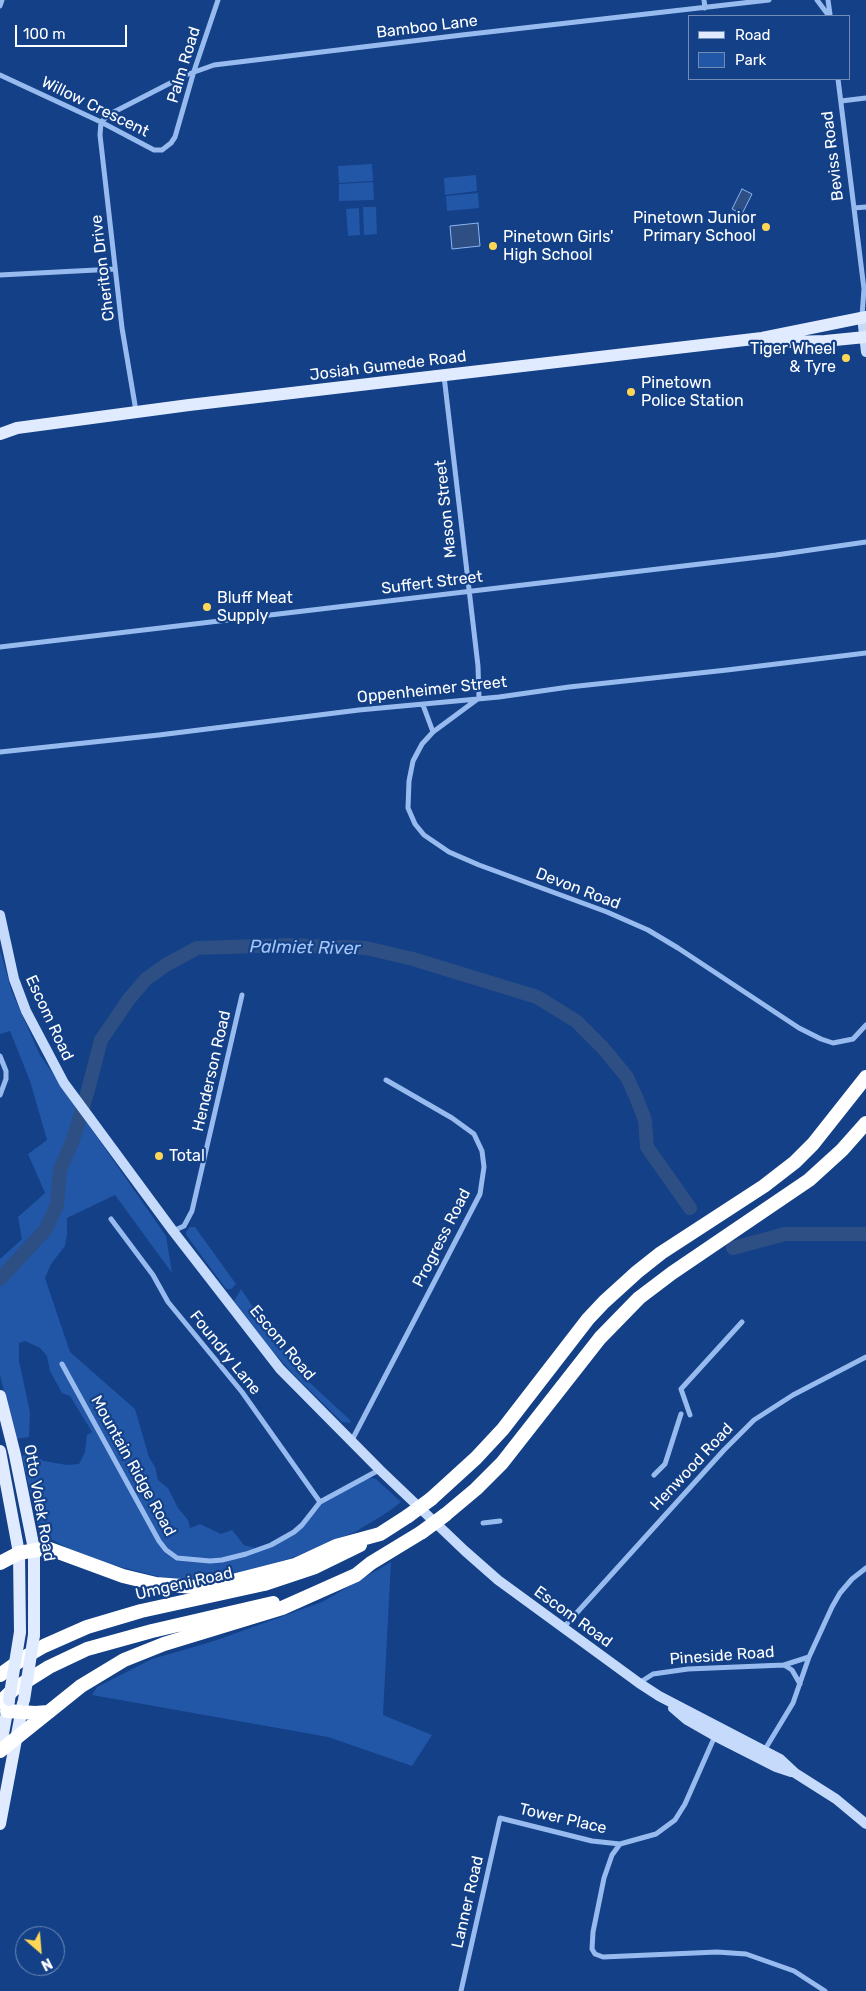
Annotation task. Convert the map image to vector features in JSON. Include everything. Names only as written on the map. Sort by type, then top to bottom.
[{"type":"highway","points":[[0,1563],[19,1553],[48,1548],[123,1576],[156,1584],[195,1587],[225,1583],[277,1571],[336,1546],[380,1534],[408,1516],[450,1484],[502,1429],[588,1319],[604,1302],[661,1253],[764,1186],[795,1162],[813,1144],[866,1077]]},
{"type":"highway","points":[[49,1712],[35,1714],[23,1706],[5,1704],[14,1689],[49,1667],[87,1649],[152,1631],[288,1599],[339,1579],[371,1563],[422,1532],[476,1488],[502,1463],[600,1338],[639,1298],[672,1273],[810,1180],[842,1150],[866,1123]]},
{"type":"highway","name":"Umgeni Road","points":[[0,1675],[38,1650],[87,1627],[141,1611],[264,1584],[330,1560],[380,1534]]},
{"type":"highway","points":[[0,1750],[81,1686],[124,1660],[164,1644],[282,1608],[356,1575],[371,1563]]},
{"type":"main road","name":"Josiah Gumede Road","points":[[0,434],[17,428],[136,412],[762,338],[864,317]]},
{"type":"main road","name":"Josiah Gumede Road","points":[[762,338],[792,342],[865,337]]},
{"type":"main road","name":"Josiah Gumede Road","points":[[0,425],[17,428]]},
{"type":"main road","name":"Otto Volek Road","points":[[0,1396],[15,1455],[34,1549],[34,1635],[23,1706],[0,1824]]},
{"type":"main road","name":"Otto Volek Road","points":[[0,1451],[19,1553],[21,1600],[20,1632],[5,1704],[0,1750]]},
{"type":"street","points":[[0,6],[2,0]]},
{"type":"street","name":"Palm Road","points":[[175,137],[194,71],[218,0]]},
{"type":"street","points":[[704,0],[705,8]]},
{"type":"street","name":"Bamboo Lane","points":[[101,122],[110,114],[194,71],[214,66],[769,0]]},
{"type":"street","points":[[817,0],[829,15]]},
{"type":"street","points":[[828,0],[830,15]]},
{"type":"street","name":"Willow Crescent","points":[[0,76],[101,122],[158,151],[166,148],[175,137]]},
{"type":"street","name":"Beviss Road","points":[[838,80],[865,291],[866,352]]},
{"type":"street","points":[[841,101],[866,98]]},
{"type":"street","name":"Cheriton Drive","points":[[101,122],[100,135],[122,328],[136,412]]},
{"type":"street","points":[[854,208],[866,207]]},
{"type":"street","points":[[0,275],[115,269]]},
{"type":"street","name":"Mason Street","points":[[444,376],[478,666],[479,698]]},
{"type":"street","name":"Suffert Street","points":[[0,647],[776,555],[866,542]]},
{"type":"street","name":"Oppenheimer Street","points":[[0,752],[866,654]]},
{"type":"street","name":"Devon Road","points":[[479,698],[432,732],[422,744],[413,761],[409,781],[408,808],[415,824],[424,836],[441,848],[479,865],[607,912],[648,930],[799,1028],[833,1044],[853,1039],[866,1024]]},
{"type":"street","points":[[424,705],[432,732]]},
{"type":"street","name":"Escom Road","points":[[0,915],[14,979],[26,1011],[64,1084],[173,1231],[280,1369],[380,1470],[478,1564],[639,1683],[762,1754],[776,1767],[794,1773],[836,1799],[866,1824]]},
{"type":"street","name":"Henderson Road","points":[[173,1231],[184,1226],[192,1211],[242,995]]},
{"type":"street","points":[[0,1056],[6,1071],[6,1079],[0,1095]]},
{"type":"street","name":"Progress Road","points":[[352,1440],[480,1194],[484,1167],[482,1151],[474,1134],[452,1118],[386,1080]]},
{"type":"street","name":"Foundry Lane","points":[[112,1219],[153,1275],[168,1302],[242,1392],[320,1502]]},
{"type":"street","points":[[690,1415],[681,1389],[742,1322]]},
{"type":"street","name":"Henwood Road","points":[[563,1628],[724,1450],[754,1420],[787,1399],[866,1357]]},
{"type":"street","name":"Mountain Ridge Road","points":[[62,1364],[159,1541],[171,1555],[178,1558],[210,1561],[222,1560],[271,1545],[294,1532],[302,1525],[320,1502],[380,1470]]},
{"type":"street","points":[[654,1475],[665,1464],[681,1414]]},
{"type":"street","points":[[484,1523],[500,1520]]},
{"type":"street","points":[[762,1754],[793,1702],[809,1657],[840,1593],[852,1579],[866,1568]]},
{"type":"street","points":[[784,1664],[809,1657]]},
{"type":"street","name":"Pineside Road","points":[[639,1683],[653,1674],[688,1669],[784,1664],[792,1670],[800,1684]]},
{"type":"street","name":"Escom Road","points":[[659,1696],[687,1720],[715,1736],[762,1754]]},
{"type":"street","points":[[715,1736],[685,1804],[675,1820],[656,1834],[620,1844],[609,1862],[593,1932],[593,1951],[603,1957],[717,1952],[746,1954],[794,1972],[825,1991]]},
{"type":"street","name":"Tower Place","points":[[500,1818],[592,1841],[620,1844]]},
{"type":"street","name":"Lanner Road","points":[[461,1991],[500,1818]]},
{"type":"green space","points":[[372,164],[373,181],[339,183],[338,166]]},
{"type":"green space","points":[[476,175],[477,191],[445,195],[444,178]]},
{"type":"green space","points":[[373,182],[374,200],[339,201],[339,184]]},
{"type":"green space","points":[[478,193],[479,208],[447,211],[446,196]]},
{"type":"green space","points":[[363,207],[376,207],[377,234],[364,235]]},
{"type":"green space","points":[[359,208],[360,235],[348,236],[346,209]]},
{"type":"green space","points":[[0,950],[12,992],[40,1055],[166,1236],[172,1273],[115,1195],[67,1218],[65,1246],[51,1264],[45,1278],[70,1352],[135,1409],[158,1480],[168,1488],[178,1508],[188,1520],[190,1528],[200,1524],[221,1534],[232,1530],[244,1545],[259,1549],[294,1532],[320,1502],[355,1482],[372,1478],[376,1479],[401,1502],[388,1512],[355,1532],[289,1559],[226,1576],[192,1580],[160,1577],[101,1562],[65,1547],[39,1532],[22,1456],[30,1453],[44,1461],[67,1465],[79,1464],[85,1452],[87,1435],[92,1432],[70,1396],[62,1393],[50,1371],[47,1356],[40,1348],[25,1341],[19,1343],[19,1361],[30,1412],[29,1437],[16,1439],[0,1375],[0,1259],[22,1239],[18,1217],[45,1193],[28,1154],[47,1140],[30,1081],[10,1031],[0,1034]]},
{"type":"green space","points":[[190,1227],[195,1227],[236,1284],[231,1289],[226,1289],[187,1236],[186,1232]]},
{"type":"green space","points":[[241,1289],[269,1331],[310,1383],[351,1423],[342,1422],[293,1374],[269,1347],[234,1301]]},
{"type":"green space","points":[[391,1562],[383,1715],[432,1735],[412,1766],[328,1737],[92,1695],[97,1687],[152,1659],[214,1641],[322,1602]]},
{"type":"shaded area","points":[[742,189],[752,194],[742,214],[732,209]]},
{"type":"shaded area","points":[[478,223],[480,246],[452,249],[450,226]]},
{"type":"waterway","name":"Palmiet River","points":[[0,1279],[46,1229],[57,1205],[60,1170],[73,1140],[101,1040],[129,999],[146,979],[166,965],[197,948],[288,945],[366,948],[413,959],[537,997],[576,1021],[603,1048],[627,1077],[645,1120],[647,1147],[690,1208]]},
{"type":"waterway","name":"Palmiet River","points":[[733,1248],[785,1234],[866,1234]]},
{"type":"place","name":"Pinetown Junior Primary School","points":[[766,227]]},
{"type":"place","name":"Pinetown Girls' High School","points":[[493,246]]},
{"type":"place","name":"Tiger Wheel & Tyre","points":[[846,358]]},
{"type":"place","name":"Pinetown Police Station","points":[[631,392]]},
{"type":"place","name":"Bluff Meat Supply","points":[[207,607]]},
{"type":"place","name":"Total","points":[[159,1156]]}]
